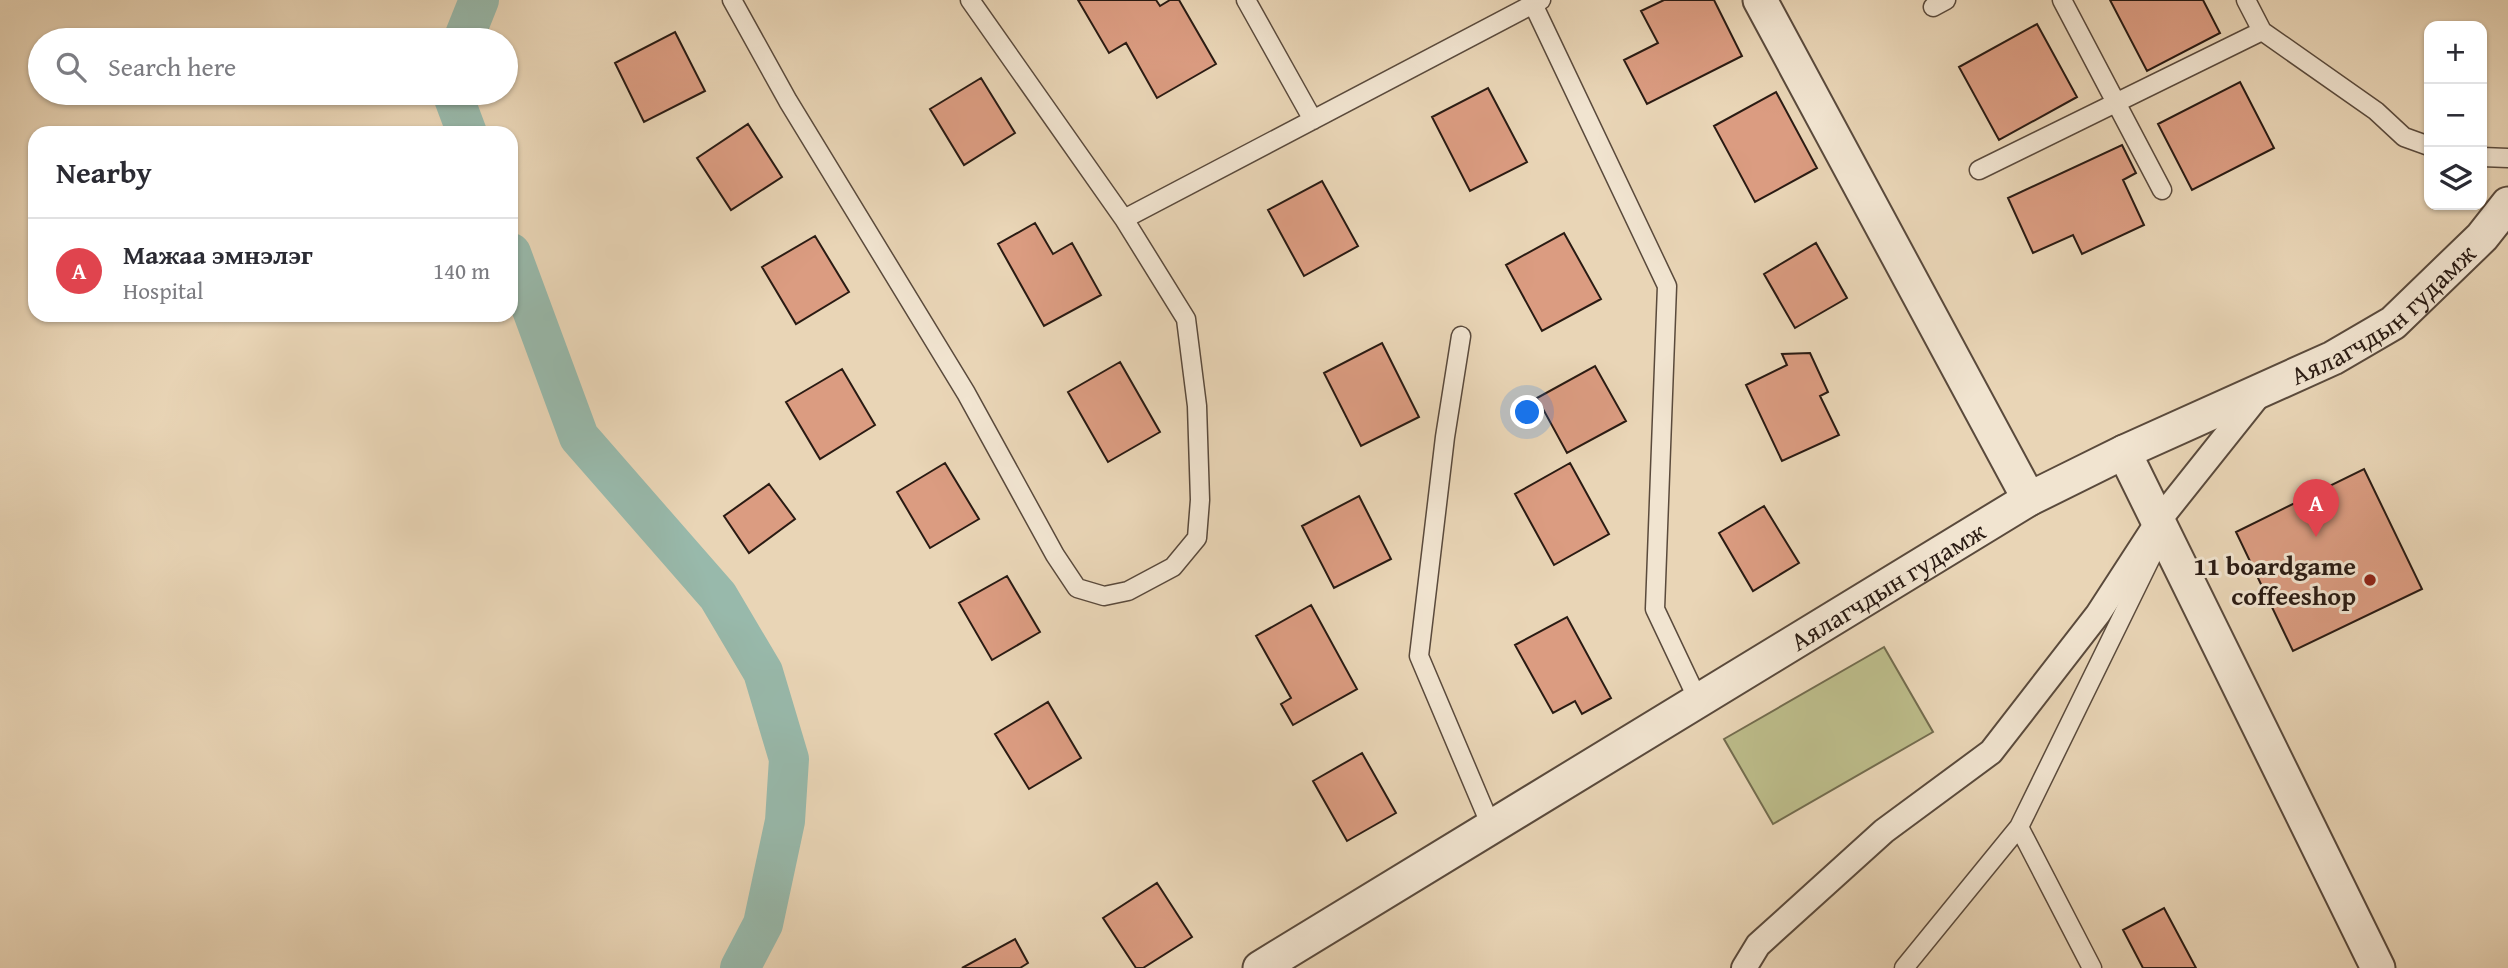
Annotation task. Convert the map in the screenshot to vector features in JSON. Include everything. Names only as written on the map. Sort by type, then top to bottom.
[{"type":"street","points":[[1760,0],[2029,499]]},
{"type":"street","name":"Аялагчдын гудамж","points":[[1261,968],[2029,499],[2124,452],[2333,358],[2393,323],[2482,237],[2508,204]]},
{"type":"street","points":[[1744,968],[1758,945],[1884,831],[1991,752],[2098,614],[2161,525],[2264,389]]},
{"type":"street","points":[[2124,452],[2378,968]]},
{"type":"lane","points":[[732,0],[788,101],[966,393],[1055,555],[1077,588],[1104,596],[1128,591],[1172,567],[1196,538],[1200,500],[1197,406],[1186,319],[1124,219],[970,0]]},
{"type":"lane","points":[[1246,0],[1313,120]]},
{"type":"lane","points":[[2062,0],[2162,190]]},
{"type":"lane","points":[[2246,0],[2262,32],[2376,111],[2404,137],[2424,144]]},
{"type":"lane","points":[[1124,219],[1537,2],[1667,286],[1655,609],[1699,702]]},
{"type":"lane","points":[[1979,170],[2262,32]]},
{"type":"lane","points":[[2487,157],[2508,158]]},
{"type":"lane","points":[[1461,336],[1445,437],[1419,656],[1490,826]]},
{"type":"lane","points":[[1904,968],[2019,827],[2161,525]]},
{"type":"lane","points":[[2019,827],[2092,968]]},
{"type":"green space","points":[[1884,647],[1933,732],[1773,824],[1724,739]]},
{"type":"building","points":[[1078,0],[1156,0],[1160,6],[1170,0],[1179,0],[1216,64],[1157,98],[1126,43],[1109,53]]},
{"type":"building","points":[[1664,0],[1714,0],[1742,56],[1647,104],[1624,60],[1658,43],[1641,11]]},
{"type":"building","points":[[2110,0],[2203,0],[2220,33],[2147,71]]},
{"type":"building","points":[[2037,24],[2077,97],[1999,140],[1959,67]]},
{"type":"building","points":[[675,32],[705,91],[644,122],[615,63]]},
{"type":"building","points":[[981,78],[1015,133],[964,165],[930,109]]},
{"type":"building","points":[[2240,82],[2274,148],[2192,190],[2158,124]]},
{"type":"building","points":[[1488,88],[1527,162],[1470,191],[1432,117]]},
{"type":"building","points":[[1776,92],[1817,168],[1755,202],[1714,126]]},
{"type":"building","points":[[748,124],[782,177],[731,210],[697,158]]},
{"type":"building","points":[[2122,145],[2136,173],[2123,180],[2144,225],[2082,254],[2073,235],[2033,253],[2008,198]]},
{"type":"building","points":[[1322,181],[1358,246],[1304,276],[1268,210]]},
{"type":"building","points":[[1035,223],[1053,254],[1072,243],[1101,295],[1044,326],[998,244]]},
{"type":"building","points":[[1564,233],[1601,299],[1542,331],[1506,265]]},
{"type":"building","points":[[815,236],[849,292],[796,324],[762,267]]},
{"type":"building","points":[[1816,243],[1847,298],[1795,328],[1764,274]]},
{"type":"building","points":[[1382,343],[1419,417],[1361,446],[1324,373]]},
{"type":"building","points":[[1810,353],[1828,392],[1820,396],[1839,435],[1782,461],[1746,385],[1787,365],[1782,354]]},
{"type":"building","points":[[1120,362],[1160,432],[1108,462],[1068,392]]},
{"type":"building","points":[[1595,366],[1626,421],[1567,453],[1537,398]]},
{"type":"building","points":[[842,369],[875,425],[820,459],[786,402]]},
{"type":"building","points":[[945,463],[979,519],[930,548],[897,492]]},
{"type":"building","points":[[1570,463],[1609,534],[1554,565],[1515,494]]},
{"type":"building","points":[[2364,469],[2422,589],[2293,651],[2236,532]]},
{"type":"building","points":[[769,484],[795,519],[749,553],[724,516]]},
{"type":"building","points":[[1359,496],[1391,559],[1334,588],[1302,526]]},
{"type":"building","points":[[1764,506],[1799,563],[1753,591],[1719,533]]},
{"type":"building","points":[[1007,576],[1040,632],[992,660],[959,603]]},
{"type":"building","points":[[1311,605],[1357,689],[1293,725],[1281,704],[1291,698],[1256,636]]},
{"type":"building","points":[[1567,617],[1611,698],[1582,714],[1575,701],[1553,713],[1515,645]]},
{"type":"building","points":[[1048,702],[1081,758],[1029,789],[995,734]]},
{"type":"building","points":[[1362,753],[1396,813],[1347,841],[1313,781]]},
{"type":"building","points":[[1157,883],[1192,937],[1143,968],[1136,968],[1103,918]]},
{"type":"building","points":[[2164,908],[2196,968],[2143,968],[2123,930]]},
{"type":"building","points":[[1015,939],[1028,963],[1020,968],[962,968]]},
{"type":"waterway","points":[[468,28],[479,0]]},
{"type":"waterway","points":[[456,105],[464,126]]},
{"type":"waterway","points":[[518,272],[579,437],[718,596],[763,672],[789,759],[785,821],[763,924],[740,968]]},
{"type":"place","name":"Maжаа эмнэлэг","points":[[2316,537]]},
{"type":"place","name":"11 boardgame coffeeshop","points":[[2370,580]]}]
